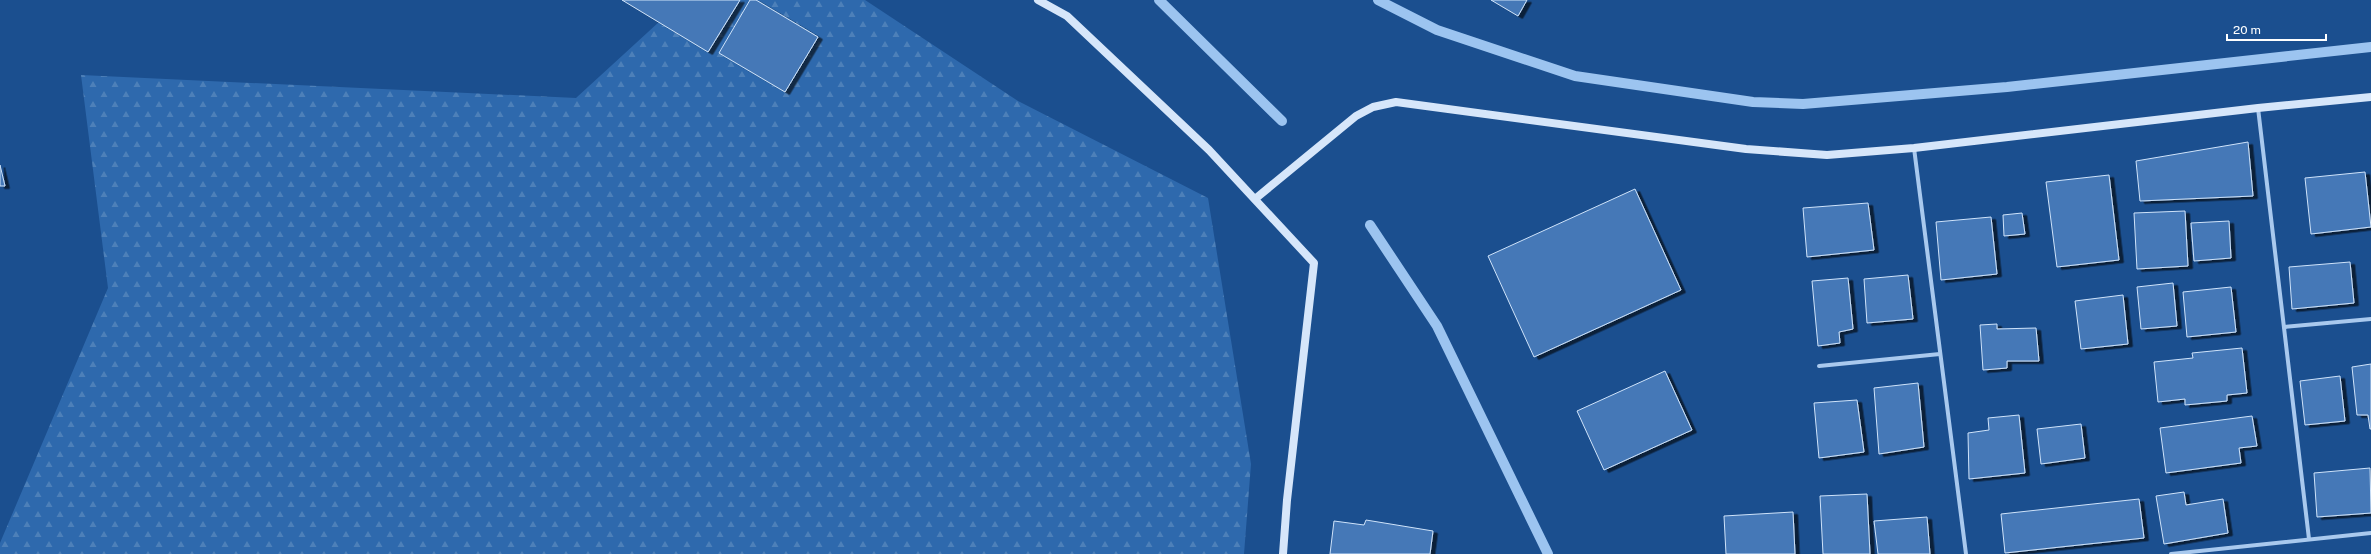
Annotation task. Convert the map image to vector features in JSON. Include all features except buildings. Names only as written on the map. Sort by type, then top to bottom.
[{"type":"street","points":[[1038,0],[1068,16],[1209,150],[1314,263],[1287,500],[1283,554]]},
{"type":"street","points":[[1255,200],[1356,116],[1374,107],[1396,102],[1746,149],[1827,155],[1914,148],[2258,108],[2371,97]]},
{"type":"street","points":[[2258,108],[2309,539]]},
{"type":"street","points":[[1914,148],[1966,554]]},
{"type":"street","points":[[2284,327],[2371,320]]},
{"type":"street","points":[[1819,366],[1940,354]]},
{"type":"street","points":[[2171,554],[2371,533]]},
{"type":"green space","points":[[683,0],[865,0],[1018,101],[1208,198],[1251,464],[1244,554],[0,554],[0,543],[108,288],[81,75],[576,98]]},
{"type":"waterway","points":[[1159,0],[1282,121]]},
{"type":"waterway","points":[[1378,0],[1437,30],[1575,76],[1753,102],[1803,104],[2007,87],[2371,47]]},
{"type":"waterway","points":[[1370,225],[1437,326],[1548,554]]}]
